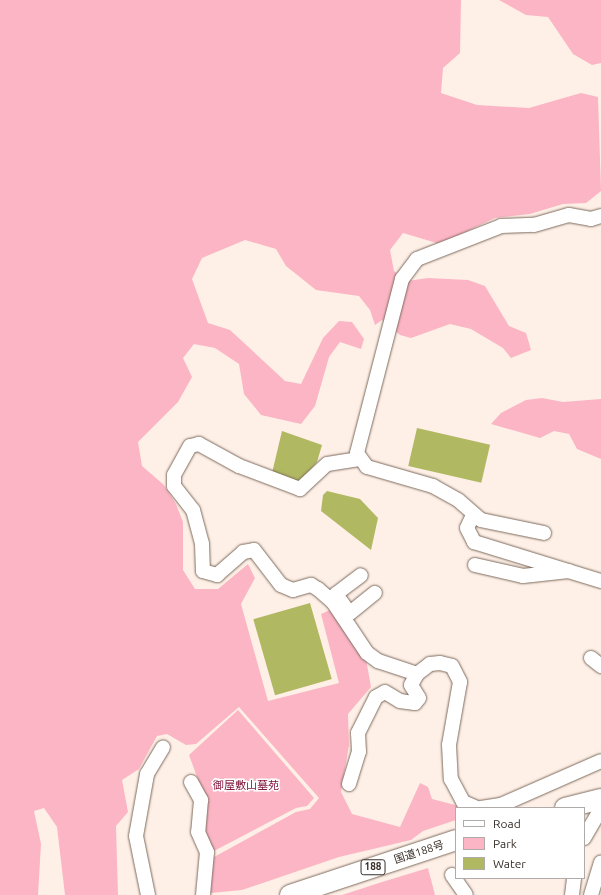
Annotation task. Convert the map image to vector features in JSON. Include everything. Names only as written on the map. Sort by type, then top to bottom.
[{"type":"highway","points":[[576,807],[600,805]]},
{"type":"highway","name":"国道188号","points":[[290,895],[455,840]]},
{"type":"street","points":[[544,533],[473,515],[458,500],[433,486],[367,467],[359,459],[357,453],[386,336],[402,279],[417,259],[501,226],[534,225],[569,215],[592,219],[601,216]]},
{"type":"street","points":[[359,459],[327,464],[300,489],[239,466],[199,444],[190,446],[174,475],[174,486],[193,510],[202,544],[203,571],[218,575],[248,549],[258,554],[264,568],[286,588],[310,585],[318,589],[333,602],[363,647],[378,661],[414,679]]},
{"type":"street","points":[[473,515],[467,528],[474,542],[575,570],[601,581]]},
{"type":"street","points":[[475,565],[523,576],[575,570]]},
{"type":"street","points":[[361,574],[336,594],[350,613],[365,643],[363,647]]},
{"type":"street","points":[[350,613],[375,593]]},
{"type":"street","points":[[349,784],[359,752],[358,733],[376,697],[385,692],[391,695],[398,687],[414,679],[430,664],[440,663],[452,666],[458,674],[458,699],[447,761],[459,796],[469,806],[473,807]]},
{"type":"street","points":[[148,895],[136,836],[147,774],[163,747]]},
{"type":"street","points":[[488,807],[517,803],[601,761]]},
{"type":"street","points":[[191,782],[201,800],[198,832],[207,852],[203,895]]},
{"type":"street","points":[[585,836],[600,805]]},
{"type":"street","points":[[591,895],[601,862]]},
{"type":"street","points":[[452,875],[466,895]]},
{"type":"street","points":[[572,895],[574,879]]},
{"type":"green space","points":[[0,0],[461,0],[460,53],[443,68],[441,93],[477,105],[529,108],[581,93],[598,97],[601,191],[586,203],[563,204],[530,214],[495,218],[440,244],[403,233],[390,250],[394,271],[407,281],[428,278],[468,280],[485,286],[509,326],[526,333],[531,350],[511,358],[503,348],[471,329],[450,324],[411,338],[400,335],[382,320],[375,325],[370,310],[359,296],[316,290],[286,266],[276,249],[245,240],[202,258],[192,279],[208,323],[230,330],[285,381],[301,384],[323,338],[339,321],[352,322],[364,339],[361,349],[340,342],[329,357],[315,406],[301,424],[261,415],[244,394],[239,364],[215,348],[194,344],[183,358],[192,377],[178,402],[138,442],[142,466],[164,485],[176,504],[183,522],[183,570],[195,589],[218,589],[248,564],[255,578],[241,604],[268,701],[339,683],[321,614],[330,610],[366,659],[371,687],[348,714],[349,745],[341,792],[352,814],[400,827],[420,783],[428,787],[432,799],[459,806],[455,807],[455,820],[423,831],[411,840],[339,857],[242,890],[211,893],[207,879],[214,857],[296,812],[310,809],[319,798],[239,707],[196,744],[186,745],[167,734],[157,736],[139,769],[122,780],[128,812],[116,826],[118,895],[65,895],[57,827],[44,808],[34,811],[41,844],[38,895],[0,895]]},
{"type":"green space","points":[[499,0],[601,0],[601,63],[592,65],[573,54],[548,17],[526,15]]},
{"type":"green space","points":[[542,398],[563,402],[601,399],[601,459],[577,449],[569,434],[554,431],[540,438],[491,424],[501,413],[526,400]]},
{"type":"green space","name":"御屋敷山墓苑","points":[[238,710],[314,798],[307,806],[296,808],[214,851],[203,827],[207,804],[189,755]]},
{"type":"green space","points":[[428,868],[435,895],[342,895],[382,882]]},
{"type":"water","points":[[417,428],[490,445],[481,483],[408,466]]},
{"type":"water","points":[[282,431],[322,445],[317,462],[299,482],[272,473]]},
{"type":"water","points":[[327,491],[360,499],[378,518],[371,550],[321,511],[323,495]]},
{"type":"water","points":[[310,603],[332,679],[275,695],[253,619]]}]
